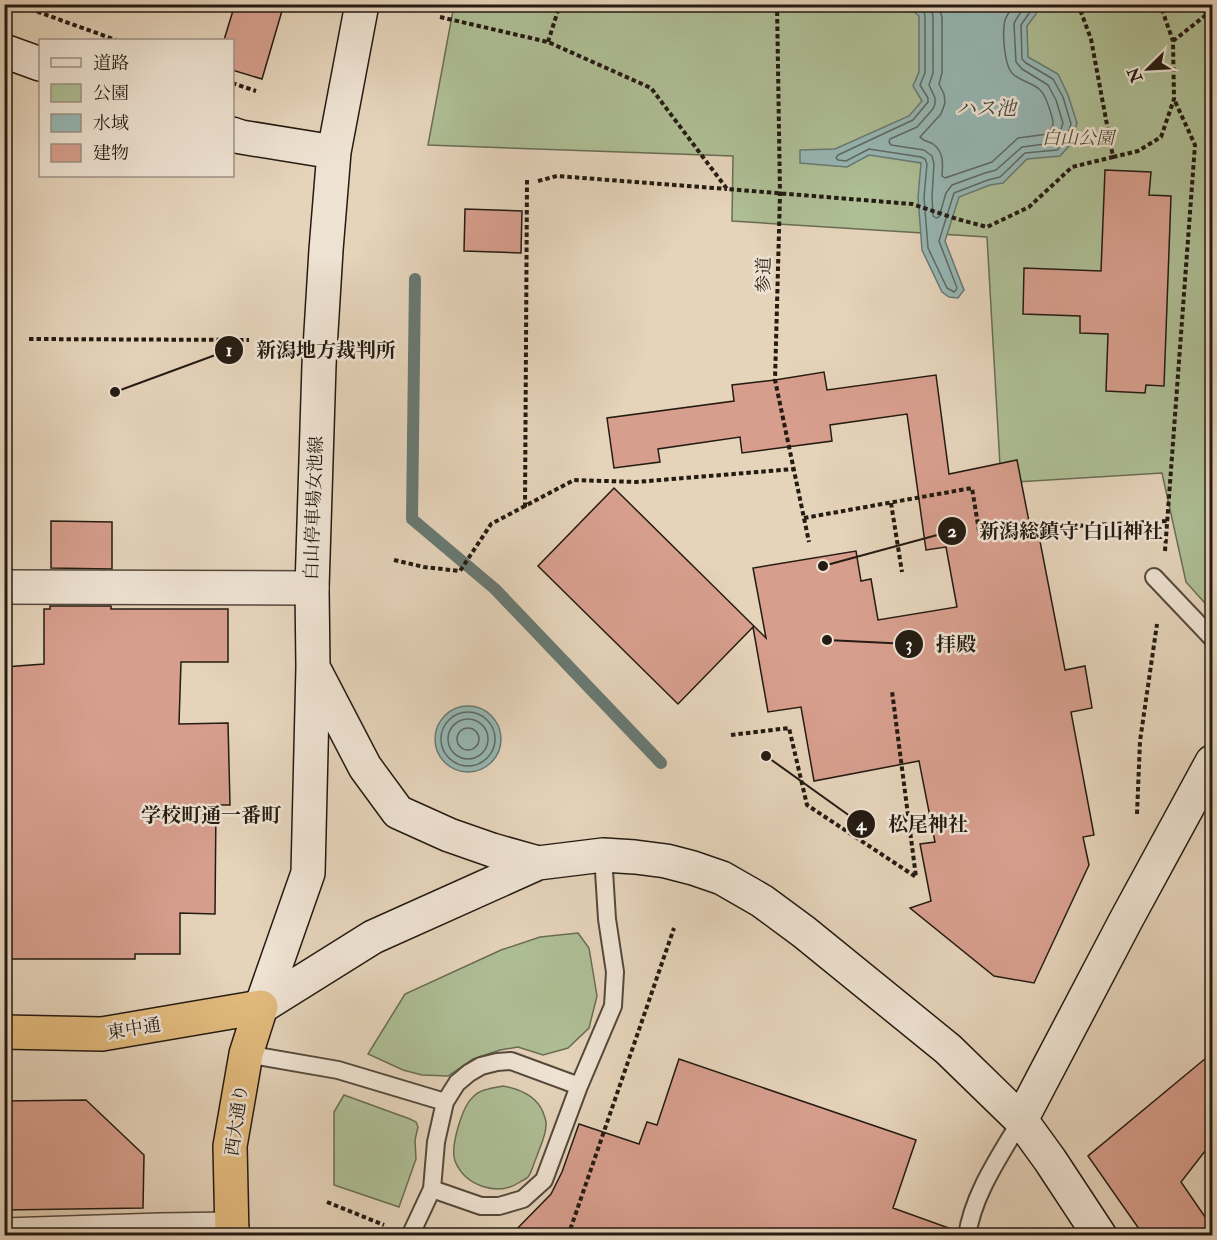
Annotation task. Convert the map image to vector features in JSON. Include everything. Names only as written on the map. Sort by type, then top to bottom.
[{"type":"highway","name":"東中通","points":[[4,1032],[100,1034],[261,1007]]},
{"type":"highway","name":"西大通り","points":[[232,1233],[230,1146],[246,1054],[261,1007]]},
{"type":"main road","name":"白山停車場女池線","points":[[261,1007],[308,873],[313,667],[312,588],[319,365],[326,250],[334,152],[362,4]]},
{"type":"main road","points":[[4,51],[39,64]]},
{"type":"main road","points":[[234,134],[334,152]]},
{"type":"main road","points":[[4,587],[312,588]]},
{"type":"main road","points":[[313,667],[365,767],[398,812],[448,835],[538,863]]},
{"type":"main road","points":[[1021,1120],[1212,762]]},
{"type":"main road","points":[[261,1007],[373,937],[538,863],[603,855],[666,861],[693,867],[722,878],[762,901],[804,932],[948,1049],[1021,1120],[1100,1236]]},
{"type":"main road","points":[[4,1235],[161,1230],[232,1233]]},
{"type":"lane","points":[[1158,581],[1212,638]]},
{"type":"lane","points":[[432,1189],[481,1206],[499,1206],[523,1199],[544,1179],[579,1086],[613,1006],[615,972],[607,919],[603,855]]},
{"type":"lane","points":[[246,1054],[338,1070],[445,1102]]},
{"type":"lane","points":[[410,1235],[432,1189],[436,1142],[445,1102],[457,1083],[481,1066],[511,1061],[579,1086]]},
{"type":"lane","points":[[967,1236],[969,1222],[987,1178],[1021,1120]]},
{"type":"path","points":[[16,4],[113,39]]},
{"type":"path","points":[[548,42],[560,4]]},
{"type":"path","name":"参道","points":[[777,4],[780,194],[775,380],[809,542]]},
{"type":"path","points":[[1078,4],[1091,39],[1113,157]]},
{"type":"path","points":[[538,181],[558,176],[912,204],[987,227],[1029,207],[1072,167],[1138,151],[1161,136],[1174,99],[1173,41],[1160,4]]},
{"type":"path","points":[[1203,4],[1206,15],[1212,18]]},
{"type":"path","points":[[1173,41],[1206,15]]},
{"type":"path","points":[[440,17],[548,42],[651,88],[728,189]]},
{"type":"path","points":[[234,84],[256,91]]},
{"type":"path","points":[[1137,814],[1140,741],[1167,521],[1195,145],[1174,99]]},
{"type":"path","points":[[525,507],[527,179]]},
{"type":"path","points":[[29,339],[249,339]]},
{"type":"path","points":[[394,560],[424,567],[460,571],[491,524],[574,480],[636,482],[794,469]]},
{"type":"path","points":[[804,518],[972,488],[979,531],[1167,521]]},
{"type":"path","points":[[891,502],[902,572]]},
{"type":"path","points":[[731,735],[789,728],[807,805],[916,877],[892,691]]},
{"type":"path","points":[[568,1236],[674,928]]},
{"type":"path","points":[[327,1202],[410,1235]]},
{"type":"green space","name":"白山公園","points":[[454,5],[1212,5],[1212,611],[1186,582],[1162,473],[1001,483],[987,237],[732,221],[733,156],[428,145]]},
{"type":"green space","points":[[578,933],[589,948],[597,996],[589,1028],[568,1048],[543,1055],[518,1047],[500,1050],[473,1059],[448,1076],[422,1075],[403,1070],[368,1054],[405,994],[501,950],[540,937]]},
{"type":"green space","points":[[503,1086],[521,1091],[536,1101],[543,1112],[546,1129],[528,1177],[502,1189],[492,1189],[474,1183],[466,1177],[455,1161],[454,1146],[461,1118],[473,1097],[487,1089]]},
{"type":"green space","points":[[344,1095],[416,1122],[418,1127],[415,1140],[416,1159],[399,1207],[334,1185],[334,1112]]},
{"type":"water","name":"ハス池","points":[[906,5],[1037,5],[1036,14],[1027,26],[1028,57],[1058,74],[1077,123],[1070,145],[1060,156],[1027,159],[1003,183],[990,185],[959,197],[945,241],[964,290],[958,298],[949,297],[942,292],[922,250],[918,197],[921,163],[869,155],[847,167],[800,163],[800,150],[835,149],[909,116],[922,101],[913,86],[919,72],[919,16]]},
{"type":"water","points":[[474,706],[492,715],[499,726],[501,739],[499,752],[492,763],[481,770],[462,772],[444,763],[437,752],[435,733],[444,715],[455,708]]},
{"type":"building","points":[[235,4],[284,4],[262,79],[234,71],[234,39],[224,39]]},
{"type":"building","points":[[1105,170],[1151,172],[1149,195],[1171,196],[1164,386],[1146,385],[1145,393],[1106,391],[1108,334],[1080,333],[1080,316],[1023,314],[1024,268],[1101,271]]},
{"type":"building","points":[[465,209],[522,211],[521,253],[464,251]]},
{"type":"building","points":[[824,372],[827,390],[936,375],[949,474],[1017,460],[1032,537],[1039,536],[1065,670],[1085,666],[1092,708],[1071,712],[1094,835],[1083,837],[1089,865],[1034,983],[994,976],[910,908],[931,901],[920,844],[935,842],[919,761],[814,781],[801,707],[768,712],[753,627],[678,704],[538,566],[614,488],[766,638],[753,568],[856,551],[861,581],[871,579],[878,620],[957,607],[946,547],[926,550],[907,414],[830,425],[832,441],[742,453],[740,437],[658,449],[660,462],[614,468],[607,418],[734,401],[732,385]]},
{"type":"building","points":[[51,521],[112,522],[112,569],[51,568]]},
{"type":"building","points":[[50,606],[111,606],[111,609],[228,609],[228,662],[181,662],[179,724],[228,723],[230,805],[216,805],[215,914],[180,913],[180,954],[135,954],[135,959],[4,959],[4,667],[44,664],[44,609],[50,609]]},
{"type":"building","points":[[1212,1053],[1212,1142],[1181,1182],[1212,1227],[1212,1236],[1144,1236],[1088,1156]]},
{"type":"building","points":[[679,1059],[916,1140],[893,1208],[957,1231],[956,1236],[510,1236],[551,1194],[562,1172],[579,1124],[639,1144],[647,1122],[657,1125]]},
{"type":"building","points":[[86,1100],[144,1155],[143,1208],[4,1210],[4,1101]]},
{"type":"waterway","points":[[415,279],[412,519],[495,589],[661,763]]},
{"type":"place","name":"新潟地方裁判所","points":[[115,392]]},
{"type":"place","name":"新潟総鎮守 白山神社","points":[[823,566]]},
{"type":"place","name":"拝殿","points":[[827,640]]},
{"type":"place","name":"松尾神社","points":[[766,756]]},
{"type":"district","name":"学校町通一番町","points":[[211,815]]}]
